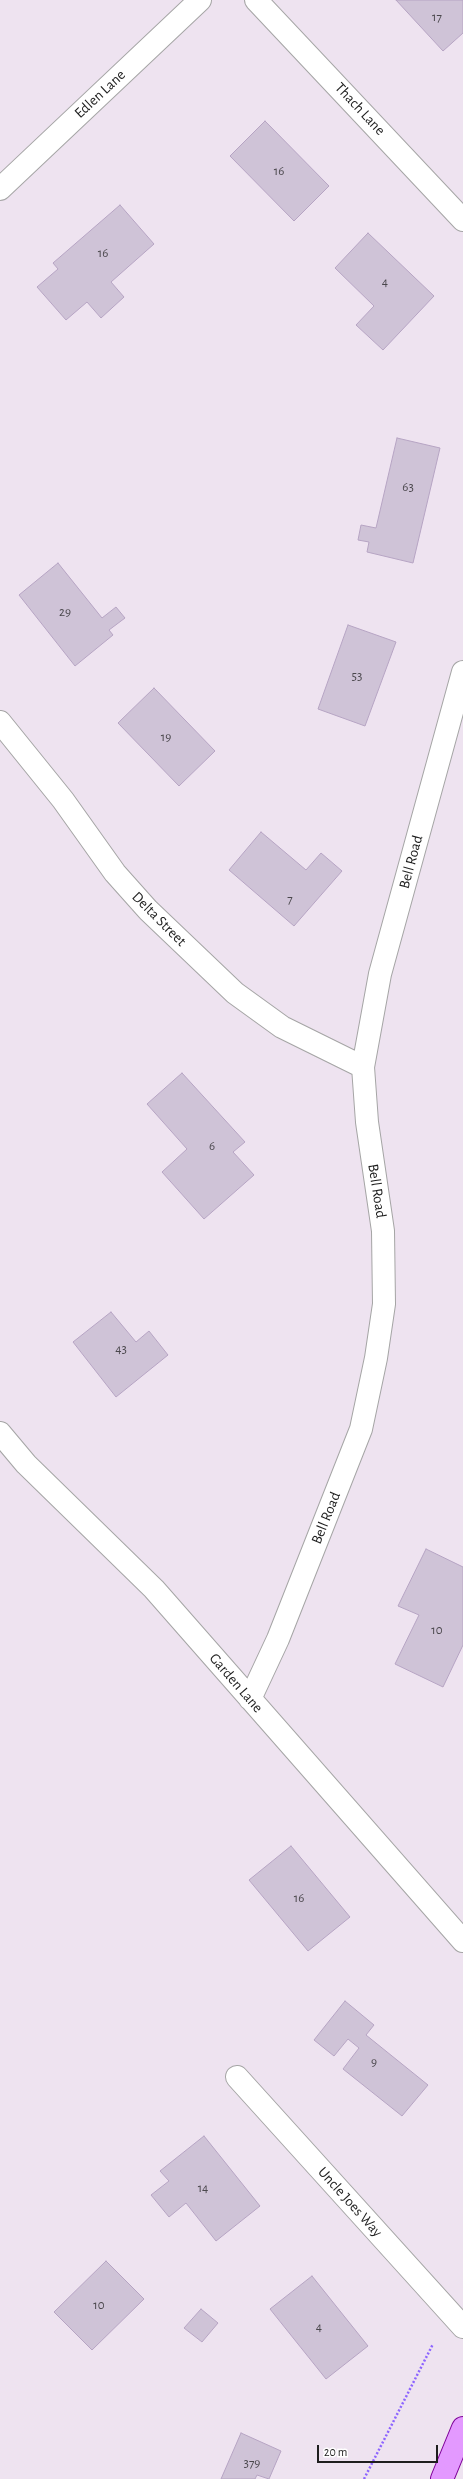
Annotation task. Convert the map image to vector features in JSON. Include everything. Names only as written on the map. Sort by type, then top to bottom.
[{"type":"main road","points":[[442,2479],[463,2428]]},
{"type":"street","name":"Edlen Lane","points":[[0,189],[200,0]]},
{"type":"street","name":"Thach Lane","points":[[256,0],[463,220]]},
{"type":"street","name":"Bell Road","points":[[250,1700],[278,1639],[361,1429],[376,1358],[384,1304],[383,1231],[367,1122],[362,1078],[363,1067],[380,974],[463,672]]},
{"type":"street","name":"Delta Street","points":[[0,722],[63,800],[115,873],[159,920],[236,993],[282,1027],[363,1067]]},
{"type":"street","name":"Garden Lane","points":[[0,1433],[43,1480],[154,1589],[463,1941]]},
{"type":"street","name":"Uncle Joes Way","points":[[237,2077],[463,2327]]},
{"type":"path","points":[[364,2479],[437,2338]]},
{"type":"building","points":[[396,0],[463,0],[463,33],[443,51]]},
{"type":"building","points":[[265,121],[329,186],[294,221],[230,156]]},
{"type":"building","points":[[120,205],[154,244],[111,282],[124,297],[101,318],[87,302],[66,320],[37,287],[58,269],[53,263]]},
{"type":"building","points":[[368,233],[434,296],[383,350],[356,325],[374,306],[335,268]]},
{"type":"building","points":[[397,438],[440,448],[413,563],[367,552],[369,542],[358,540],[361,525],[376,528]]},
{"type":"building","points":[[58,563],[102,618],[116,607],[125,618],[109,630],[113,635],[75,666],[19,595]]},
{"type":"building","points":[[348,625],[396,642],[365,726],[318,709]]},
{"type":"building","points":[[154,688],[215,751],[179,786],[118,723]]},
{"type":"building","points":[[261,832],[306,870],[321,853],[342,871],[294,926],[229,870]]},
{"type":"building","points":[[182,1073],[245,1142],[233,1152],[254,1175],[204,1219],[162,1172],[187,1149],[147,1104]]},
{"type":"building","points":[[111,1312],[136,1342],[149,1331],[168,1355],[116,1397],[73,1342]]},
{"type":"building","points":[[426,1549],[463,1567],[463,1645],[443,1687],[395,1664],[419,1615],[398,1606]]},
{"type":"building","points":[[291,1846],[350,1917],[308,1951],[249,1880]]},
{"type":"building","points":[[345,2001],[374,2025],[366,2035],[428,2085],[402,2116],[343,2069],[359,2048],[348,2039],[334,2056],[314,2040]]},
{"type":"building","points":[[204,2136],[260,2206],[216,2241],[186,2203],[169,2217],[151,2195],[169,2181],[160,2171]]},
{"type":"building","points":[[106,2261],[144,2299],[92,2350],[54,2312]]},
{"type":"building","points":[[312,2276],[368,2346],[326,2379],[270,2309]]},
{"type":"building","points":[[201,2309],[218,2323],[202,2342],[184,2328]]},
{"type":"building","points":[[241,2433],[281,2451],[269,2479],[257,2475],[255,2479],[221,2479]]}]
